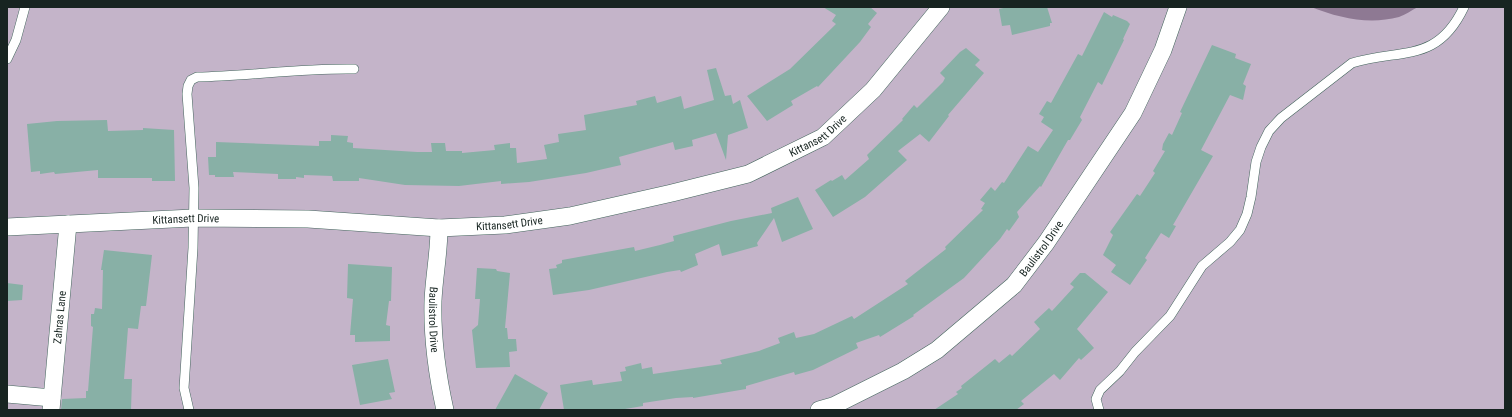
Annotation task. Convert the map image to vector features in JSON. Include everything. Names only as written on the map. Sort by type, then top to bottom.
[{"type":"street","name":"Kittansett Drive","points":[[7,228],[193,218],[308,219],[439,228],[505,225],[570,216],[748,174],[823,137],[873,90],[941,7]]},
{"type":"street","name":"Baulistrol Drive","points":[[819,410],[833,406],[890,378],[937,350],[1014,284],[1046,243],[1132,113],[1163,50],[1178,7]]},
{"type":"street","name":"Zahras Lane","points":[[51,404],[68,224]]},
{"type":"street","name":"Baulistrol Drive","points":[[439,228],[439,248],[433,301],[435,362],[445,410]]},
{"type":"street","points":[[7,394],[51,404]]},
{"type":"lane","points":[[7,59],[16,40],[25,7]]},
{"type":"lane","points":[[1099,410],[1096,399],[1100,390],[1120,371],[1135,352],[1170,316],[1202,266],[1230,242],[1240,230],[1247,214],[1256,162],[1261,147],[1273,127],[1281,118],[1352,64],[1366,59],[1413,52],[1434,44],[1445,35],[1457,21],[1464,7]]},
{"type":"lane","points":[[189,410],[184,388],[193,248],[194,176],[187,94],[188,86],[191,80],[197,77],[276,73],[304,69],[354,69]]},
{"type":"shaded area","points":[[7,7],[1505,7],[1505,410],[7,410]]},
{"type":"shaded area","points":[[1311,7],[1418,7],[1399,17],[1365,20],[1343,17]]},
{"type":"building","points":[[823,7],[870,7],[877,13],[868,24],[871,27],[860,42],[818,87],[817,86],[791,101],[793,105],[767,121],[747,96],[790,69],[836,24],[832,21],[836,15]]},
{"type":"building","points":[[1008,7],[1047,7],[1052,23],[1050,23],[1050,26],[1012,35],[1010,25],[1002,26],[999,9]]},
{"type":"building","points":[[1104,12],[1112,17],[1113,15],[1127,21],[1130,24],[1123,39],[1124,40],[1102,85],[1098,82],[1080,117],[1082,120],[1070,140],[1068,140],[1041,187],[1040,186],[1017,212],[1019,217],[1009,231],[1007,229],[1000,239],[964,278],[913,315],[914,316],[880,337],[879,335],[856,343],[858,348],[813,370],[795,375],[794,372],[746,386],[746,389],[693,398],[676,398],[643,403],[643,406],[619,410],[564,410],[560,385],[592,380],[593,385],[622,381],[620,372],[626,371],[625,367],[641,363],[642,369],[652,367],[653,374],[722,364],[720,360],[759,351],[780,343],[778,338],[794,332],[796,338],[814,334],[852,316],[854,319],[908,284],[905,281],[946,249],[945,247],[983,210],[981,209],[985,203],[980,200],[991,187],[995,191],[1002,182],[1004,183],[1028,146],[1038,152],[1053,130],[1041,122],[1044,117],[1039,114],[1047,101],[1051,103],[1078,54],[1082,56]]},
{"type":"building","points":[[1212,45],[1236,54],[1235,58],[1251,64],[1243,84],[1246,86],[1243,100],[1230,95],[1201,150],[1213,156],[1173,225],[1176,226],[1169,238],[1161,233],[1145,258],[1147,260],[1130,285],[1111,272],[1116,265],[1103,255],[1113,235],[1110,232],[1137,194],[1140,196],[1155,173],[1153,171],[1165,151],[1162,150],[1163,144],[1169,133],[1172,135],[1182,113],[1180,112]]},
{"type":"building","points":[[966,48],[980,60],[975,65],[984,73],[948,115],[949,116],[929,142],[920,134],[898,151],[907,160],[865,197],[833,217],[815,190],[842,175],[845,180],[869,159],[867,155],[903,120],[902,119],[914,105],[917,108],[943,82],[945,78],[940,73],[960,52]]},
{"type":"building","points":[[716,68],[725,96],[731,95],[733,104],[740,100],[748,128],[728,135],[726,160],[716,133],[692,140],[693,146],[675,150],[673,142],[619,157],[621,165],[586,173],[529,182],[501,184],[501,181],[459,186],[405,185],[359,178],[359,181],[333,181],[332,176],[304,175],[304,178],[296,177],[296,179],[278,179],[278,174],[233,172],[234,177],[215,177],[215,175],[209,175],[208,157],[216,157],[216,142],[319,146],[319,141],[331,141],[331,135],[348,136],[347,142],[353,143],[353,148],[417,152],[432,152],[431,143],[445,143],[446,151],[462,151],[462,153],[495,150],[494,145],[510,143],[510,148],[516,148],[517,163],[547,159],[544,145],[559,142],[558,134],[586,130],[584,115],[637,105],[636,101],[655,96],[657,103],[681,96],[684,109],[714,100],[707,70]]},
{"type":"building","points":[[107,120],[108,131],[143,130],[143,128],[174,130],[175,181],[152,181],[152,178],[98,178],[98,170],[55,174],[54,172],[40,174],[40,171],[31,172],[27,124],[57,121]]},
{"type":"building","points":[[798,197],[813,229],[782,242],[774,218],[757,243],[758,246],[722,256],[719,244],[695,254],[698,265],[681,272],[680,270],[667,272],[589,290],[553,295],[549,269],[557,268],[556,265],[562,263],[562,260],[634,247],[635,251],[660,245],[674,241],[673,236],[731,221],[772,213],[771,208]]},
{"type":"building","points":[[104,250],[152,255],[146,306],[141,306],[138,329],[128,328],[124,379],[132,379],[131,410],[61,410],[62,399],[86,398],[86,391],[88,391],[93,327],[91,326],[91,314],[94,314],[95,308],[102,309],[103,270],[101,270]]},
{"type":"building","points":[[348,264],[392,267],[391,301],[389,301],[386,325],[390,326],[390,341],[355,342],[355,335],[350,335],[353,299],[347,298]]},
{"type":"building","points":[[477,268],[496,269],[497,271],[510,273],[505,328],[507,328],[508,339],[516,339],[517,351],[509,352],[510,367],[476,368],[472,330],[478,325],[480,299],[475,299]]},
{"type":"building","points":[[1080,273],[1085,273],[1108,292],[1077,329],[1094,348],[1081,360],[1079,358],[1060,380],[1054,374],[1021,401],[1024,404],[1016,410],[934,410],[958,394],[956,392],[962,388],[961,386],[995,359],[999,363],[1010,354],[1012,356],[1040,329],[1034,322],[1049,308],[1052,311],[1074,287],[1070,284]]},
{"type":"building","points":[[7,283],[23,285],[22,300],[7,301]]},
{"type":"building","points":[[388,359],[395,392],[389,393],[392,399],[360,405],[352,365]]},
{"type":"building","points":[[515,374],[548,393],[539,410],[495,410]]}]
